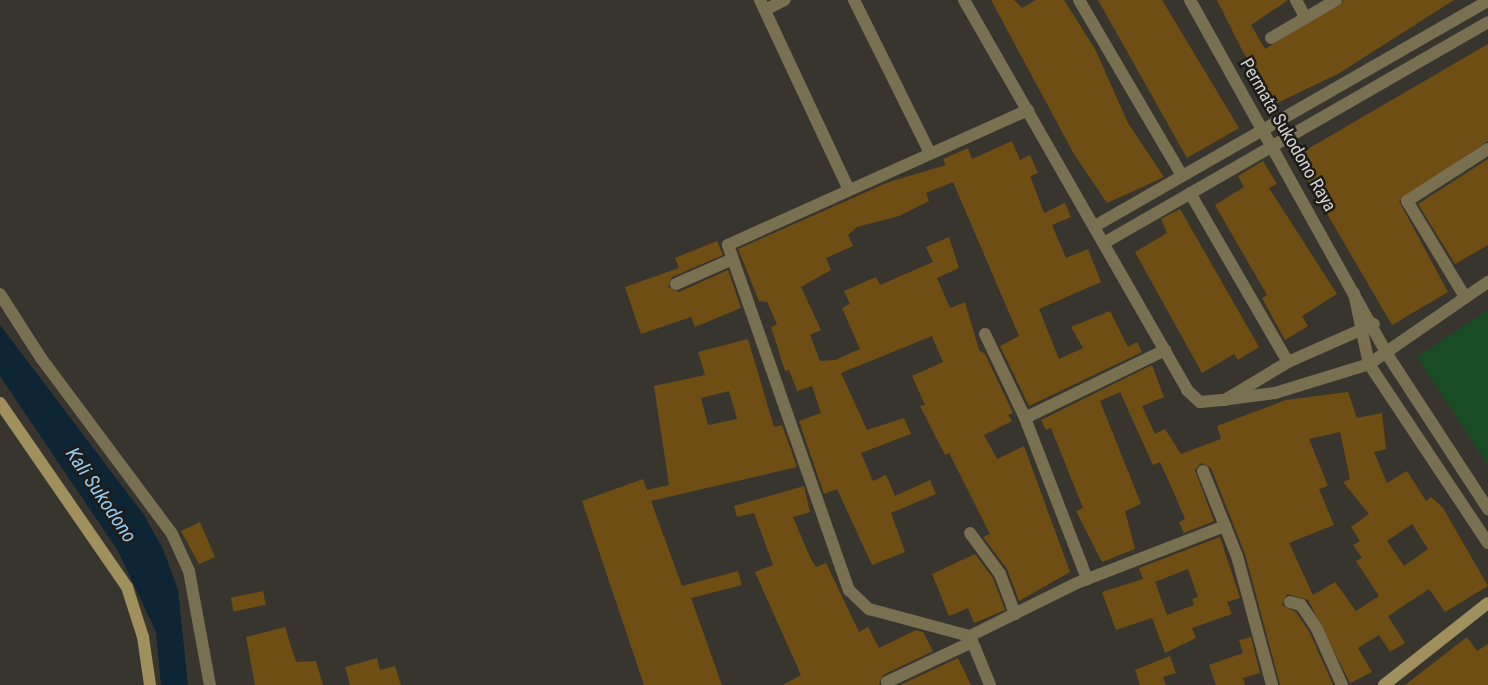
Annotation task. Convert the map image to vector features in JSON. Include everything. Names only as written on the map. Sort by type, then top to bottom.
[{"type":"main road","points":[[0,403],[127,587],[143,637],[150,685]]},
{"type":"main road","points":[[1384,685],[1488,603]]},
{"type":"street","points":[[785,0],[763,5],[848,188]]},
{"type":"street","points":[[854,0],[930,153]]},
{"type":"street","points":[[964,0],[1165,350],[1200,402],[1275,393],[1369,364],[1488,282]]},
{"type":"street","points":[[1079,0],[1181,174]]},
{"type":"street","name":"Permata Sukodono Raya","points":[[1190,0],[1264,126],[1374,324],[1385,351],[1488,509]]},
{"type":"street","points":[[1296,0],[1305,17]]},
{"type":"street","points":[[1271,38],[1336,0]]},
{"type":"street","points":[[1095,226],[1264,126],[1488,1]]},
{"type":"street","points":[[1104,243],[1273,143],[1488,22]]},
{"type":"street","points":[[971,639],[869,609],[849,590],[728,245],[732,240],[1029,110]]},
{"type":"street","points":[[1465,297],[1407,201],[1488,149]]},
{"type":"street","points":[[1190,193],[1288,362]]},
{"type":"street","points":[[676,284],[733,259]]},
{"type":"street","name":"Permata Sukodono Raya","points":[[1354,288],[1358,331],[1369,364],[1488,543]]},
{"type":"street","points":[[0,294],[41,358],[172,534],[191,582],[210,685]]},
{"type":"street","points":[[1225,400],[1288,362],[1374,324]]},
{"type":"street","points":[[985,334],[1025,418],[1087,579]]},
{"type":"street","points":[[1025,418],[1165,350]]},
{"type":"street","points":[[1429,453],[1446,443]]},
{"type":"street","points":[[1203,471],[1225,526],[1272,685]]},
{"type":"street","points":[[887,682],[1015,614],[1087,579],[1225,526]]},
{"type":"street","points":[[970,533],[1000,574],[1015,614]]},
{"type":"street","points":[[1290,602],[1301,605],[1317,629],[1342,685]]},
{"type":"street","points":[[971,639],[990,685]]},
{"type":"green space","points":[[1488,310],[1488,465],[1417,357]]},
{"type":"water","name":"Kali Sukodono","points":[[0,325],[144,515],[163,549],[178,590],[188,685],[161,685],[156,632],[118,551],[0,376]]},
{"type":"building","points":[[991,0],[1014,0],[1022,8],[1036,0],[1064,0],[1095,49],[1128,123],[1164,177],[1107,203],[1074,154]]},
{"type":"building","points":[[1098,0],[1162,0],[1239,128],[1187,158]]},
{"type":"building","points":[[1217,0],[1288,0],[1251,25],[1265,49],[1344,0],[1454,0],[1338,74],[1277,103],[1243,52]]},
{"type":"building","points":[[1488,44],[1488,141],[1399,201],[1448,292],[1392,325],[1294,157]]},
{"type":"building","points":[[1012,141],[1020,160],[1030,155],[1038,173],[1030,176],[1044,213],[1065,203],[1071,217],[1052,225],[1066,258],[1088,249],[1101,282],[1039,309],[1059,359],[1083,348],[1071,327],[1110,311],[1128,347],[1137,342],[1142,352],[1029,406],[1000,346],[1019,336],[953,182],[926,193],[929,201],[899,216],[857,227],[848,235],[853,246],[826,258],[831,270],[801,287],[821,330],[810,335],[820,361],[835,360],[860,349],[842,308],[850,304],[844,291],[876,277],[880,285],[933,262],[926,247],[949,237],[959,268],[937,278],[950,308],[965,302],[979,350],[985,354],[1013,413],[1008,415],[1012,421],[984,435],[997,459],[1024,446],[1070,572],[1019,601],[1007,569],[983,537],[990,534],[949,453],[945,455],[920,406],[925,405],[912,376],[943,362],[932,336],[841,373],[867,430],[904,418],[911,434],[861,453],[873,481],[886,475],[895,496],[930,480],[936,494],[891,513],[905,552],[872,565],[837,489],[824,494],[799,421],[821,413],[812,386],[797,391],[789,370],[785,371],[771,327],[777,324],[767,302],[759,301],[738,249],[889,182],[946,165],[943,159],[968,148],[972,159]]},
{"type":"building","points":[[1488,159],[1488,245],[1455,264],[1418,204]]},
{"type":"building","points":[[1263,161],[1277,184],[1269,188],[1337,294],[1302,316],[1308,326],[1285,340],[1262,298],[1267,295],[1215,205],[1244,187],[1238,176]]},
{"type":"building","points":[[1180,209],[1259,347],[1238,360],[1234,354],[1202,373],[1135,252],[1167,233],[1161,219]]},
{"type":"building","points":[[717,241],[723,255],[672,277],[668,287],[679,292],[728,270],[741,308],[695,327],[691,317],[641,334],[625,287],[679,268],[675,258]]},
{"type":"building","points":[[748,339],[774,427],[782,425],[797,467],[651,501],[682,586],[738,571],[742,585],[691,598],[722,685],[644,685],[582,501],[643,479],[647,490],[669,485],[654,386],[705,375],[698,352]],"holes":[[[729,391],[737,419],[708,425],[701,398]]]},
{"type":"building","points":[[1152,365],[1164,397],[1142,406],[1155,434],[1165,429],[1181,454],[1221,439],[1217,426],[1286,400],[1348,392],[1357,418],[1382,413],[1386,449],[1374,452],[1387,483],[1407,471],[1426,501],[1431,497],[1443,508],[1488,586],[1445,612],[1429,589],[1388,616],[1405,643],[1390,652],[1379,635],[1358,648],[1372,672],[1350,683],[1308,600],[1287,594],[1282,605],[1296,612],[1310,633],[1333,685],[1280,685],[1245,554],[1211,468],[1201,463],[1195,470],[1214,521],[1184,533],[1179,522],[1185,519],[1160,462],[1153,465],[1120,392],[1100,401],[1141,504],[1125,511],[1135,549],[1102,562],[1076,511],[1083,508],[1051,428],[1046,430],[1041,420]],"holes":[[[1340,432],[1350,479],[1343,482],[1369,514],[1351,527],[1360,541],[1353,545],[1362,558],[1356,561],[1379,596],[1356,611],[1335,582],[1313,595],[1289,543],[1334,525],[1319,489],[1328,486],[1309,439]],[[1412,524],[1428,549],[1404,566],[1387,541]]]},
{"type":"building","points":[[804,486],[810,512],[793,517],[816,567],[826,563],[859,632],[868,627],[879,648],[916,630],[923,632],[933,651],[883,675],[879,685],[783,685],[801,675],[755,572],[773,565],[754,513],[737,517],[734,506]]},
{"type":"building","points":[[200,522],[215,557],[199,564],[181,531]]},
{"type":"building","points":[[1220,537],[1240,598],[1227,602],[1232,614],[1192,628],[1196,638],[1165,653],[1152,618],[1116,630],[1102,592],[1143,579],[1139,568]],"holes":[[[1188,569],[1198,597],[1192,599],[1194,605],[1167,615],[1155,582]]]},
{"type":"building","points":[[975,554],[993,578],[1005,610],[974,623],[968,608],[949,616],[932,574]]},
{"type":"building","points":[[263,591],[266,605],[234,612],[231,598]]},
{"type":"building","points":[[285,627],[296,662],[316,661],[323,685],[255,685],[246,637]]},
{"type":"building","points":[[1251,637],[1260,673],[1243,678],[1245,685],[1216,685],[1209,665],[1243,653],[1239,640]]},
{"type":"building","points":[[1467,637],[1477,651],[1488,644],[1488,685],[1405,685]]},
{"type":"building","points":[[1170,656],[1176,673],[1163,677],[1166,685],[1140,685],[1135,670]]},
{"type":"building","points":[[377,658],[380,670],[395,666],[401,685],[350,685],[345,667]]},
{"type":"building","points":[[958,658],[971,685],[900,685]]}]
